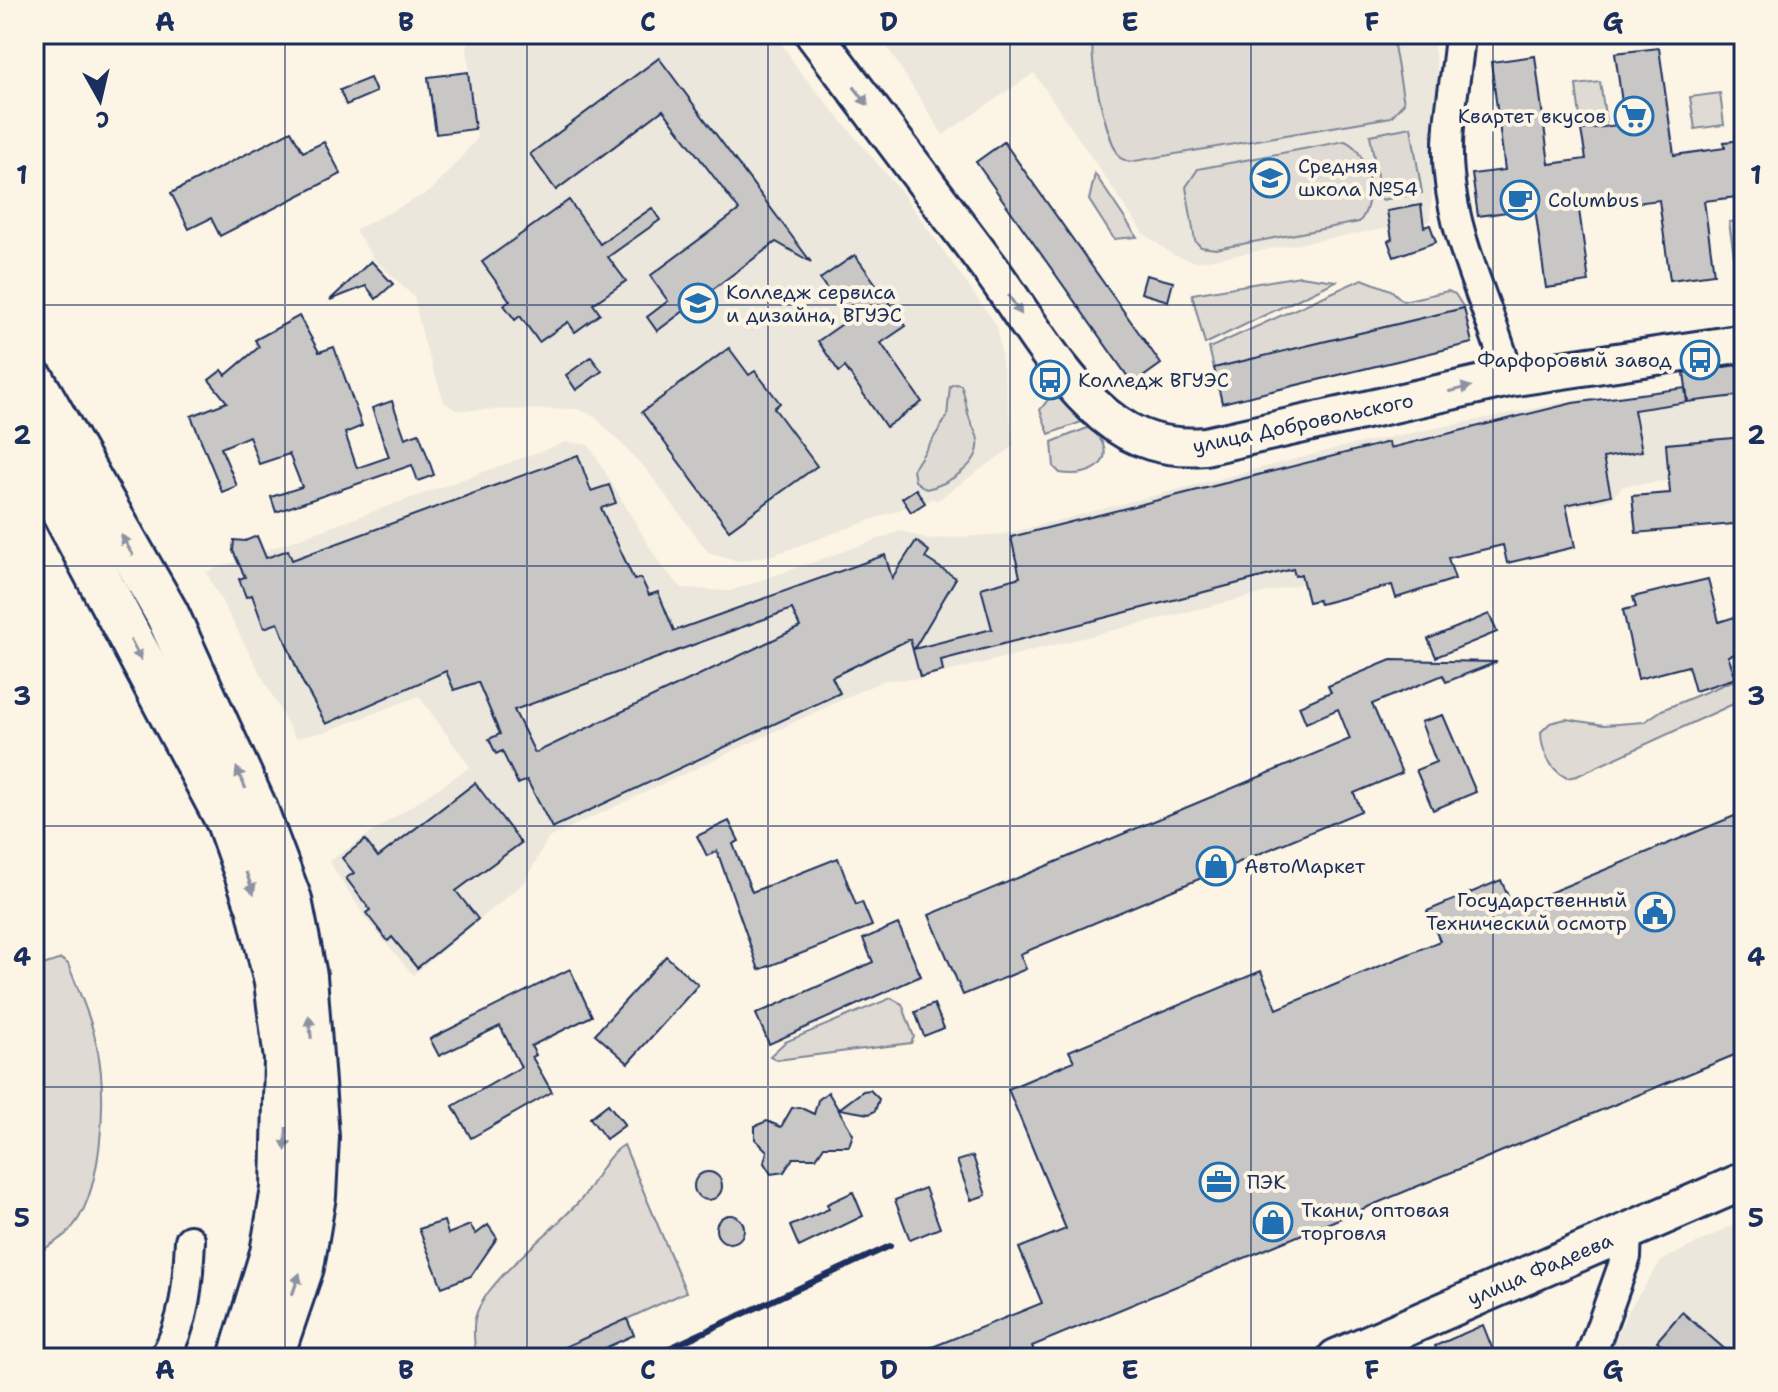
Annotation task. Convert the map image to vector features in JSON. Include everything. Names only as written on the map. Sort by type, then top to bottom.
[{"type":"highway","points":[[34,382],[167,614],[256,810],[290,900],[305,976],[317,1137],[314,1196],[302,1267],[271,1358]]},
{"type":"highway","points":[[34,457],[228,822],[258,907],[276,982],[286,1059],[283,1189],[272,1253],[240,1358]]},
{"type":"main road","name":"улица Добровольского","points":[[814,34],[1047,348],[1105,416],[1134,435],[1163,446],[1205,446],[1509,378],[1744,343]]},
{"type":"main road","name":"улица Фадеева","points":[[1336,1358],[1744,1181]]},
{"type":"street","points":[[1460,34],[1450,119],[1448,173],[1462,242],[1491,316],[1509,378]]},
{"type":"street","points":[[1590,1358],[1626,1257],[1627,1231]]},
{"type":"street","points":[[164,1358],[176,1339],[184,1310],[190,1240]]},
{"type":"shaded area","name":"Колледж сервиса и дизайна, ВГУЭС","points":[[479,34],[776,34],[798,69],[903,194],[997,326],[1014,446],[936,501],[933,498],[911,512],[907,507],[773,555],[738,561],[708,552],[646,469],[594,416],[578,409],[456,410],[444,402],[423,338],[414,297],[373,258],[355,230],[431,191],[477,139],[467,48],[470,38]]},
{"type":"shaded area","name":"Средняя школа №54","points":[[879,34],[1432,34],[1440,90],[1430,221],[1196,262],[1173,255],[1143,233],[1034,73],[943,135]]},
{"type":"shaded area","points":[[1094,34],[1392,34],[1404,103],[1391,117],[1129,162],[1120,158],[1104,116],[1095,78]]},
{"type":"shaded area","points":[[1600,82],[1606,122],[1581,125],[1576,85]]},
{"type":"shaded area","points":[[1720,93],[1724,125],[1695,129],[1690,97]]},
{"type":"shaded area","points":[[1411,127],[1422,193],[1381,200],[1370,135]]},
{"type":"shaded area","points":[[1345,141],[1360,155],[1368,178],[1368,203],[1359,222],[1216,249],[1201,247],[1195,241],[1186,187],[1198,169]]},
{"type":"shaded area","points":[[1095,174],[1137,237],[1114,239],[1089,200]]},
{"type":"shaded area","points":[[1744,220],[1744,282],[1738,283],[1729,222]]},
{"type":"shaded area","points":[[1300,276],[1336,281],[1205,344],[1192,294]]},
{"type":"shaded area","points":[[1362,279],[1391,290],[1403,301],[1448,291],[1455,294],[1464,308],[1214,368],[1209,348]]},
{"type":"shaded area","points":[[1744,380],[1744,472],[1623,486],[1611,499],[1486,526],[1304,583],[918,679],[884,680],[548,838],[525,882],[413,975],[366,919],[329,861],[470,767],[419,696],[328,731],[295,738],[206,572],[566,442],[589,445],[660,564],[682,588],[730,591],[901,531],[928,539],[1005,534],[1346,446],[1571,401]]},
{"type":"shaded area","points":[[961,385],[978,449],[961,472],[926,489],[915,481],[913,470],[947,417],[950,386]]},
{"type":"shaded area","points":[[1051,396],[1067,401],[1084,421],[1049,434],[1040,410]]},
{"type":"shaded area","points":[[1090,427],[1104,448],[1100,464],[1084,473],[1060,473],[1054,467],[1052,442]]},
{"type":"shaded area","points":[[1744,676],[1744,699],[1577,776],[1567,778],[1561,774],[1551,765],[1545,752],[1541,732],[1550,723],[1566,719],[1604,725],[1644,722],[1662,710]]},
{"type":"shaded area","points":[[61,959],[68,964],[96,1041],[102,1094],[100,1146],[89,1196],[80,1216],[68,1232],[34,1258],[34,968]]},
{"type":"shaded area","points":[[891,998],[902,1004],[914,1037],[911,1043],[777,1060],[770,1056],[785,1042]]},
{"type":"shaded area","points":[[624,1145],[686,1292],[627,1319],[566,1358],[475,1358],[475,1320],[483,1300],[508,1270],[583,1197],[606,1162]]},
{"type":"shaded area","points":[[1744,1220],[1744,1358],[1607,1358],[1627,1313],[1661,1261]]},
{"type":"building","points":[[1659,48],[1674,155],[1725,148],[1724,142],[1744,140],[1744,196],[1704,201],[1714,274],[1670,280],[1659,200],[1579,210],[1589,282],[1546,288],[1535,208],[1478,216],[1472,174],[1505,170],[1491,62],[1535,56],[1549,164],[1586,159],[1581,130],[1625,124],[1615,53]]},
{"type":"building","points":[[659,58],[811,262],[776,242],[657,331],[647,317],[668,301],[650,276],[739,210],[663,110],[556,190],[530,154]]},
{"type":"building","points":[[468,72],[475,129],[436,134],[428,77]]},
{"type":"building","points":[[370,78],[376,92],[346,105],[340,90]]},
{"type":"building","points":[[291,131],[303,152],[324,142],[341,174],[220,236],[211,218],[189,229],[171,193]]},
{"type":"building","points":[[1004,142],[1161,364],[1133,384],[976,162]]},
{"type":"building","points":[[569,200],[600,244],[652,208],[660,220],[608,257],[626,281],[593,304],[600,314],[575,332],[568,322],[539,342],[520,316],[515,320],[504,305],[510,301],[482,262]]},
{"type":"building","points":[[1421,205],[1424,227],[1430,225],[1436,242],[1394,257],[1388,241],[1392,239],[1387,211]]},
{"type":"building","points":[[855,255],[906,326],[881,343],[922,402],[886,427],[845,367],[839,372],[818,341],[848,320],[820,279]]},
{"type":"building","points":[[371,261],[393,284],[376,299],[366,286],[330,300]]},
{"type":"building","points":[[1146,275],[1173,282],[1168,301],[1141,293]]},
{"type":"building","points":[[1464,308],[1472,343],[1222,403],[1214,368]]},
{"type":"building","points":[[299,316],[319,352],[334,347],[362,426],[345,433],[357,468],[389,457],[372,408],[392,401],[405,438],[419,433],[434,475],[418,481],[412,465],[276,512],[271,497],[302,487],[289,454],[259,464],[249,436],[221,448],[237,486],[222,492],[191,416],[227,402],[209,380],[222,370],[226,375],[259,347],[255,340]]},
{"type":"building","points":[[729,348],[749,375],[755,371],[780,403],[774,408],[817,466],[729,530],[642,412]]},
{"type":"building","points":[[591,357],[602,371],[576,390],[566,375]]},
{"type":"building","points":[[1744,364],[1744,395],[1688,402],[1684,373]]},
{"type":"building","points":[[1685,388],[1687,402],[1634,410],[1642,451],[1603,458],[1611,495],[1566,505],[1575,547],[1507,563],[1503,545],[1448,558],[1455,579],[1396,598],[1392,585],[1320,604],[1318,600],[1308,602],[1301,574],[1295,576],[1293,569],[941,660],[943,671],[920,677],[910,639],[832,677],[840,693],[552,828],[527,780],[518,784],[502,751],[496,754],[489,739],[500,734],[478,682],[454,690],[446,671],[326,724],[302,681],[278,623],[264,628],[252,595],[246,597],[239,579],[245,577],[233,551],[234,540],[245,541],[257,536],[266,558],[288,550],[292,560],[578,455],[591,491],[609,485],[616,503],[601,508],[634,580],[641,578],[649,595],[658,592],[674,631],[885,555],[892,578],[916,541],[929,551],[925,558],[956,578],[914,649],[992,629],[981,588],[1020,577],[1011,537],[1389,442],[1390,448],[1573,403]],"holes":[[[792,609],[800,627],[535,753],[514,710]]]},
{"type":"building","points":[[1744,437],[1744,523],[1636,533],[1632,496],[1670,493],[1666,444]]},
{"type":"building","points":[[916,489],[925,503],[911,512],[902,498]]},
{"type":"building","points":[[1708,579],[1719,622],[1744,614],[1744,652],[1728,656],[1736,678],[1695,691],[1688,666],[1638,679],[1623,610],[1636,607],[1633,597]]},
{"type":"building","points":[[1489,614],[1497,632],[1436,657],[1428,639]]},
{"type":"building","points":[[1391,660],[1497,662],[1446,682],[1443,675],[1372,704],[1402,773],[1354,793],[1361,811],[1020,954],[1026,969],[963,995],[929,915],[1350,739],[1338,709],[1306,723],[1299,706],[1331,692],[1328,686]]},
{"type":"building","points":[[1443,715],[1476,792],[1433,810],[1416,770],[1436,762],[1421,722]]},
{"type":"building","points":[[475,783],[521,843],[456,891],[478,919],[417,968],[392,937],[388,941],[366,913],[370,910],[346,878],[354,873],[342,858],[365,840],[378,857]]},
{"type":"building","points":[[1744,812],[1744,1051],[1032,1346],[1037,1358],[905,1358],[1042,1303],[1019,1248],[1066,1229],[1008,1089],[1074,1061],[1069,1051],[1261,971],[1277,1009],[1440,941],[1427,911],[1501,880],[1513,908]]},
{"type":"building","points":[[729,821],[739,841],[733,844],[752,892],[838,858],[856,905],[862,902],[872,926],[759,970],[717,851],[707,856],[697,836]]},
{"type":"building","points":[[898,924],[921,976],[769,1044],[756,1014],[873,962],[863,939]]},
{"type":"building","points":[[666,956],[698,985],[628,1063],[595,1034]]},
{"type":"building","points":[[570,969],[592,1016],[531,1046],[536,1055],[532,1057],[552,1092],[471,1138],[453,1106],[521,1067],[500,1026],[439,1056],[430,1039]]},
{"type":"building","points":[[934,1004],[944,1028],[924,1036],[915,1012]]},
{"type":"building","points":[[870,1090],[879,1099],[875,1111],[869,1114],[839,1109],[863,1091]]},
{"type":"building","points":[[828,1092],[853,1134],[849,1146],[824,1146],[816,1158],[793,1158],[784,1172],[771,1174],[764,1163],[767,1151],[755,1139],[755,1126],[767,1121],[781,1127],[792,1108],[799,1107],[814,1114],[818,1100]]},
{"type":"building","points":[[608,1104],[625,1125],[606,1139],[590,1118]]},
{"type":"building","points":[[973,1156],[986,1195],[971,1200],[957,1161]]},
{"type":"building","points":[[708,1172],[718,1176],[722,1186],[718,1196],[708,1200],[698,1196],[694,1186],[698,1176]]},
{"type":"building","points":[[925,1188],[940,1228],[910,1240],[895,1200]]},
{"type":"building","points":[[853,1192],[863,1216],[799,1247],[790,1226],[829,1209],[827,1204]]},
{"type":"building","points":[[730,1215],[740,1219],[744,1229],[740,1239],[730,1243],[720,1239],[716,1229],[720,1219]]},
{"type":"building","points":[[444,1221],[448,1234],[470,1225],[476,1234],[488,1225],[497,1238],[471,1276],[442,1287],[419,1229]]},
{"type":"building","points":[[1682,1312],[1735,1358],[1676,1358],[1657,1341]]},
{"type":"building","points":[[627,1319],[634,1335],[583,1358],[540,1358]]},
{"type":"building","points":[[1483,1325],[1496,1358],[1440,1358],[1435,1346]]},
{"type":"railway","points":[[648,1358],[890,1246]]},
{"type":"place","name":"Квартет вкусов","points":[[1634,116]]},
{"type":"place","name":"Средняя школа №54","points":[[1270,178]]},
{"type":"place","name":"Columbus","points":[[1520,200]]},
{"type":"place","name":"Колледж сервиса и дизайна, ВГУЭС","points":[[698,303]]},
{"type":"place","name":"Фарфоровый завод","points":[[1700,360]]},
{"type":"place","name":"Колледж ВГУЭС","points":[[1050,380]]},
{"type":"place","name":"АвтоМаркет","points":[[1216,866]]},
{"type":"place","name":"Государственный Технический осмотр","points":[[1655,912]]},
{"type":"place","name":"ПЭК","points":[[1219,1182]]},
{"type":"place","name":"Ткани, оптовая торговля","points":[[1273,1222]]}]
